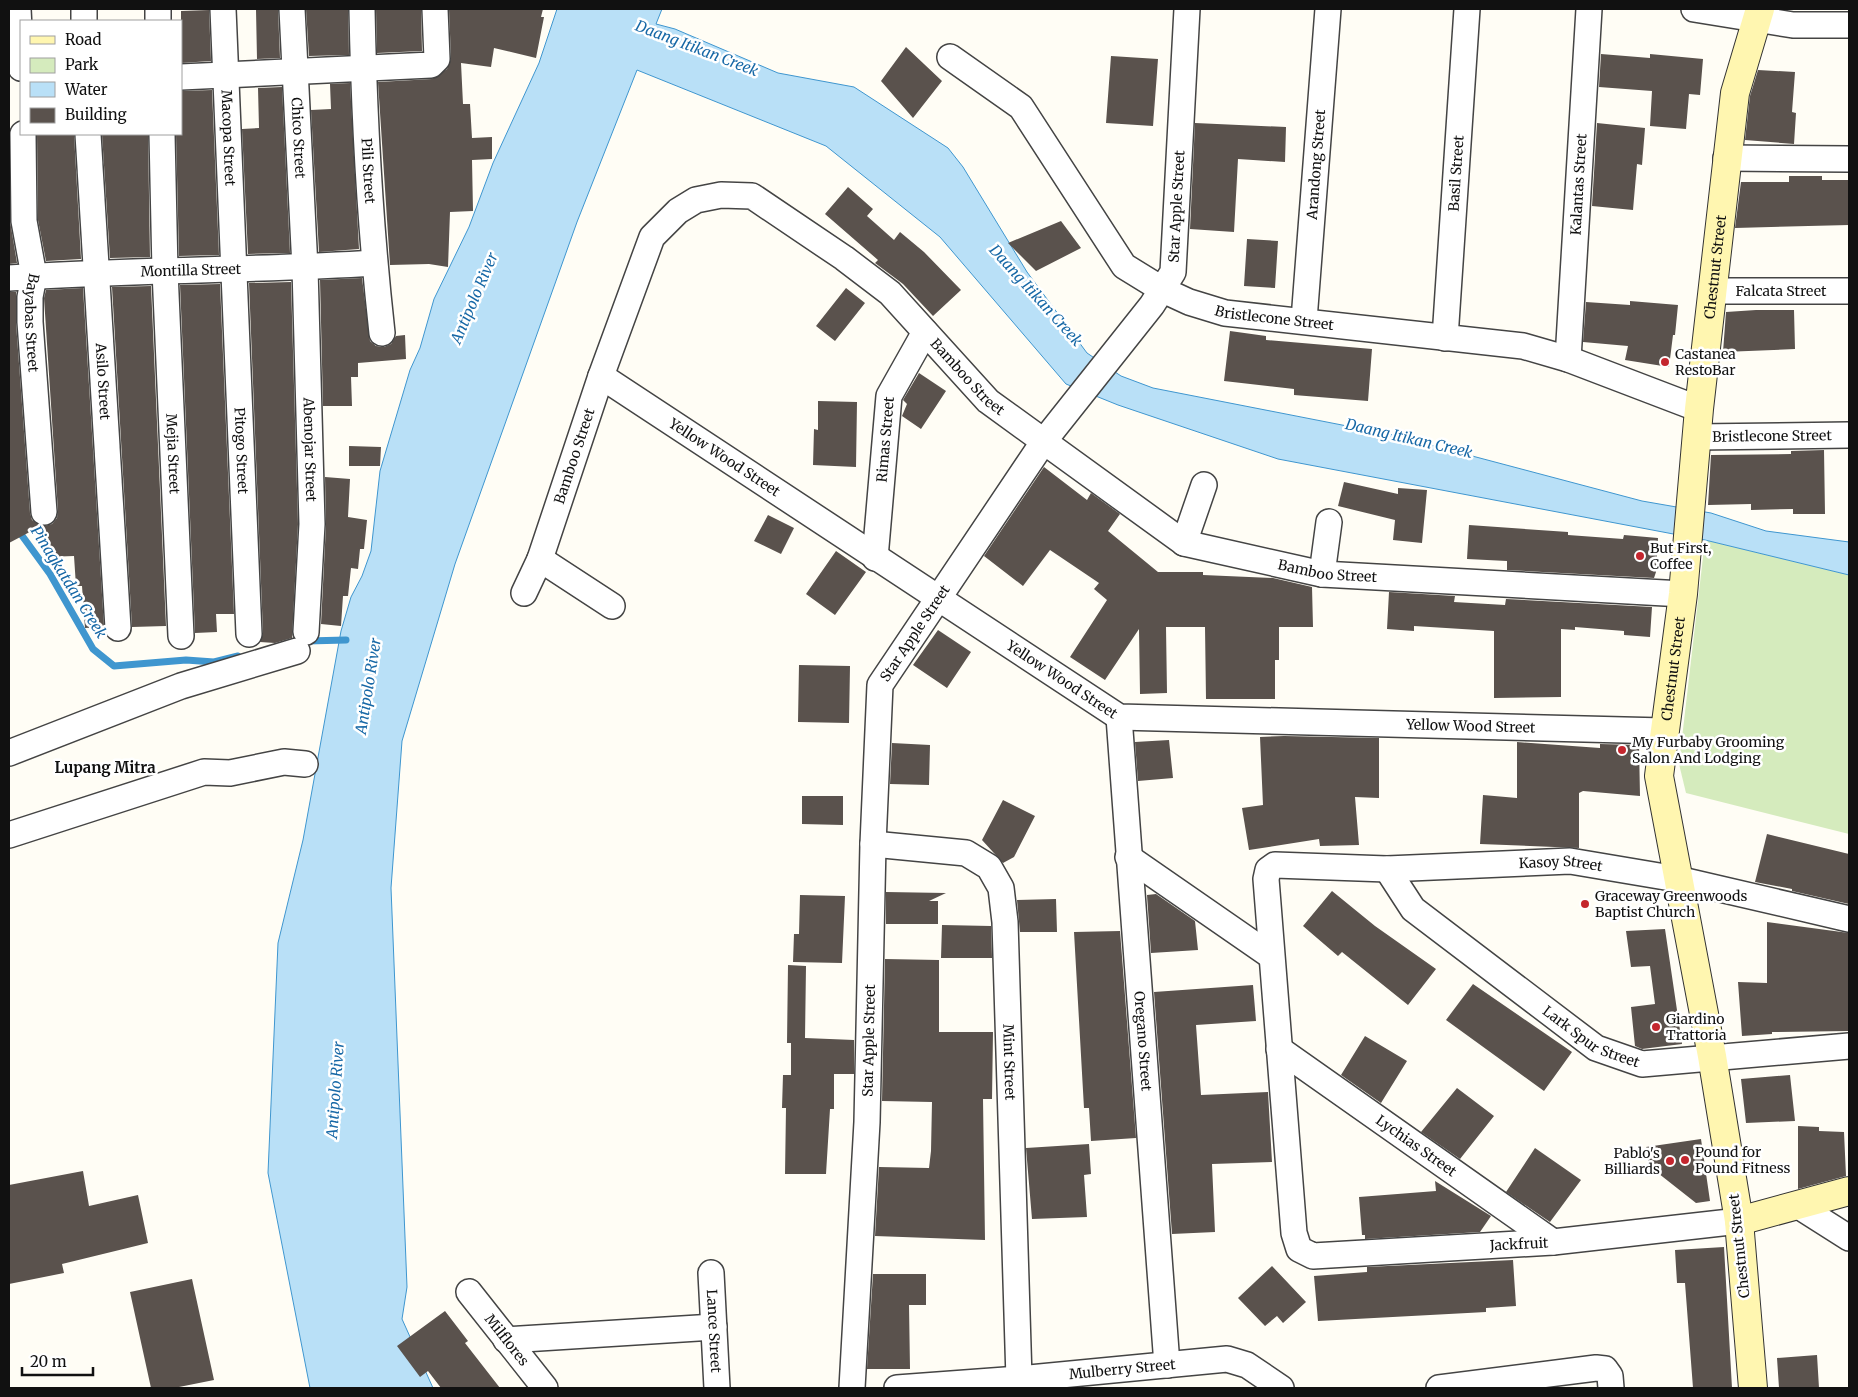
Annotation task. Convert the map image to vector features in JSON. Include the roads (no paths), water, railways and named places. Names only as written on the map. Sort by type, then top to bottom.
[{"type":"street","points":[[18,9],[20,48]]},
{"type":"street","name":"Macopa Street","points":[[223,9],[234,268]]},
{"type":"street","name":"Chico Street","points":[[292,9],[305,268]]},
{"type":"street","name":"Pili Street","points":[[362,9],[363,69],[374,262],[382,333]]},
{"type":"street","points":[[182,78],[431,65],[437,60],[435,9]]},
{"type":"street","name":"Star Apple Street","points":[[852,1388],[868,1122],[873,844],[880,685],[1044,441],[1078,401],[1158,298],[1173,272],[1187,9]]},
{"type":"street","name":"Arandong Street","points":[[1304,320],[1328,9]]},
{"type":"street","name":"Basil Street","points":[[1445,338],[1467,9]]},
{"type":"street","name":"Kalantas Street","points":[[1568,359],[1589,9]]},
{"type":"street","points":[[1694,9],[1758,14],[1793,25],[1849,25]]},
{"type":"street","name":"Chestnut Street","points":[[1753,1388],[1739,1221],[1712,1056],[1659,776],[1684,594],[1696,437],[1726,158],[1735,93],[1758,14]]},
{"type":"street","name":"Bristlecone Street","points":[[950,57],[1021,107],[1124,266],[1158,298],[1189,302],[1225,312],[1523,346],[1568,359],[1699,409]]},
{"type":"street","name":"Bayabas Street","points":[[23,135],[24,221],[34,276],[30,297],[30,322],[44,512]]},
{"type":"street","name":"Asilo Street","points":[[88,135],[118,628]]},
{"type":"street","points":[[162,135],[165,271]]},
{"type":"street","points":[[1726,158],[1849,158]]},
{"type":"street","name":"Bamboo Street","points":[[524,593],[540,559],[601,376],[652,237],[678,211],[696,200],[721,195],[752,196],[829,248],[890,293],[988,401],[1184,543],[1322,574],[1684,594]]},
{"type":"street","name":"Montilla Street","points":[[9,278],[97,272],[305,268],[374,262]]},
{"type":"street","name":"Pitogo Street","points":[[234,268],[249,634]]},
{"type":"street","name":"Abenojar Street","points":[[9,752],[302,642],[309,592],[309,553],[312,524],[305,268]]},
{"type":"street","name":"Mejia Street","points":[[165,271],[181,636]]},
{"type":"street","name":"Falcata Street","points":[[1712,291],[1849,291]]},
{"type":"street","name":"Rimas Street","points":[[875,558],[889,396],[926,332]]},
{"type":"street","name":"Yellow Wood Street","points":[[601,376],[938,600],[1119,717],[1664,732]]},
{"type":"street","name":"Bristlecone Street","points":[[1696,437],[1849,435]]},
{"type":"street","points":[[1184,543],[1204,485]]},
{"type":"street","points":[[1322,574],[1329,522]]},
{"type":"street","points":[[540,559],[612,606]]},
{"type":"street","name":"Oregano Street","points":[[1119,717],[1166,1365]]},
{"type":"street","points":[[9,835],[204,772],[230,773],[284,762],[305,764]]},
{"type":"street","name":"Mint Street","points":[[873,844],[966,853],[989,867],[1001,888],[1006,932],[1019,1379]]},
{"type":"street","points":[[1128,857],[1271,956],[1279,1049]]},
{"type":"street","name":"Kasoy Street","points":[[1271,956],[1266,878],[1268,870],[1276,865],[1387,868],[1570,861],[1677,879],[1849,919]]},
{"type":"street","name":"Lark Spur Street","points":[[1387,868],[1413,909],[1596,1048],[1642,1064],[1712,1056],[1849,1046]]},
{"type":"street","name":"Lychias Street","points":[[1279,1049],[1553,1242]]},
{"type":"street","name":"Jackfruit","points":[[1279,1049],[1294,1233],[1299,1249],[1313,1256],[1553,1242],[1739,1221]]},
{"type":"street","points":[[1739,1221],[1849,1191]]},
{"type":"street","points":[[1797,1205],[1849,1238]]},
{"type":"street","name":"Lance Street","points":[[711,1272],[717,1388]]},
{"type":"street","name":"Milflores","points":[[470,1292],[545,1388]]},
{"type":"street","points":[[506,1340],[714,1328]]},
{"type":"street","name":"Mulberry Street","points":[[897,1388],[1019,1379],[1227,1359],[1247,1365],[1281,1388]]},
{"type":"street","points":[[1439,1388],[1596,1368],[1608,1379]]},
{"type":"water","points":[[557,9],[662,9],[656,24],[675,29],[778,73],[854,87],[948,148],[963,167],[1027,272],[1087,353],[1121,376],[1153,388],[1393,435],[1642,501],[1711,513],[1766,531],[1849,542],[1849,575],[1705,540],[1278,459],[1118,405],[1066,384],[940,237],[826,146],[637,70],[577,222],[455,564],[402,741],[391,888],[407,1287],[402,1319],[433,1388],[310,1388],[268,1173],[278,943],[303,840],[341,631],[351,597],[362,576],[371,551],[380,471],[410,370],[420,348],[434,299],[469,227],[493,163],[539,63]]},
{"type":"waterway","name":"Pinagkatdan Creek","points":[[9,513],[15,526],[50,574],[93,649],[114,666],[186,660],[214,662],[238,656]]},
{"type":"waterway","name":"Pinagkatdan Creek","points":[[307,641],[346,640]]},
{"type":"place","name":"Castanea RestoBar","points":[[1665,362]]},
{"type":"place","name":"But First, Coffee","points":[[1640,556]]},
{"type":"place","name":"My Furbaby Grooming Salon And Lodging","points":[[1622,750]]},
{"type":"place","name":"Graceway Greenwoods Baptist Church","points":[[1585,904]]},
{"type":"place","name":"Giardino Trattoria","points":[[1656,1027]]},
{"type":"place","name":"Pound for Pound Fitness","points":[[1685,1160]]},
{"type":"place","name":"Pablo's Billiards","points":[[1670,1161]]},
{"type":"district","name":"Lupang Mitra","points":[[105,767]]},
{"type":"water label","name":"Daang Itikan Creek","points":[[697,48]]},
{"type":"water label","name":"Daang Itikan Creek","points":[[1036,295]]},
{"type":"water label","name":"Antipolo River","points":[[474,298]]},
{"type":"water label","name":"Daang Itikan Creek","points":[[1409,438]]},
{"type":"water label","name":"Antipolo River","points":[[368,686]]},
{"type":"water label","name":"Antipolo River","points":[[335,1090]]}]
